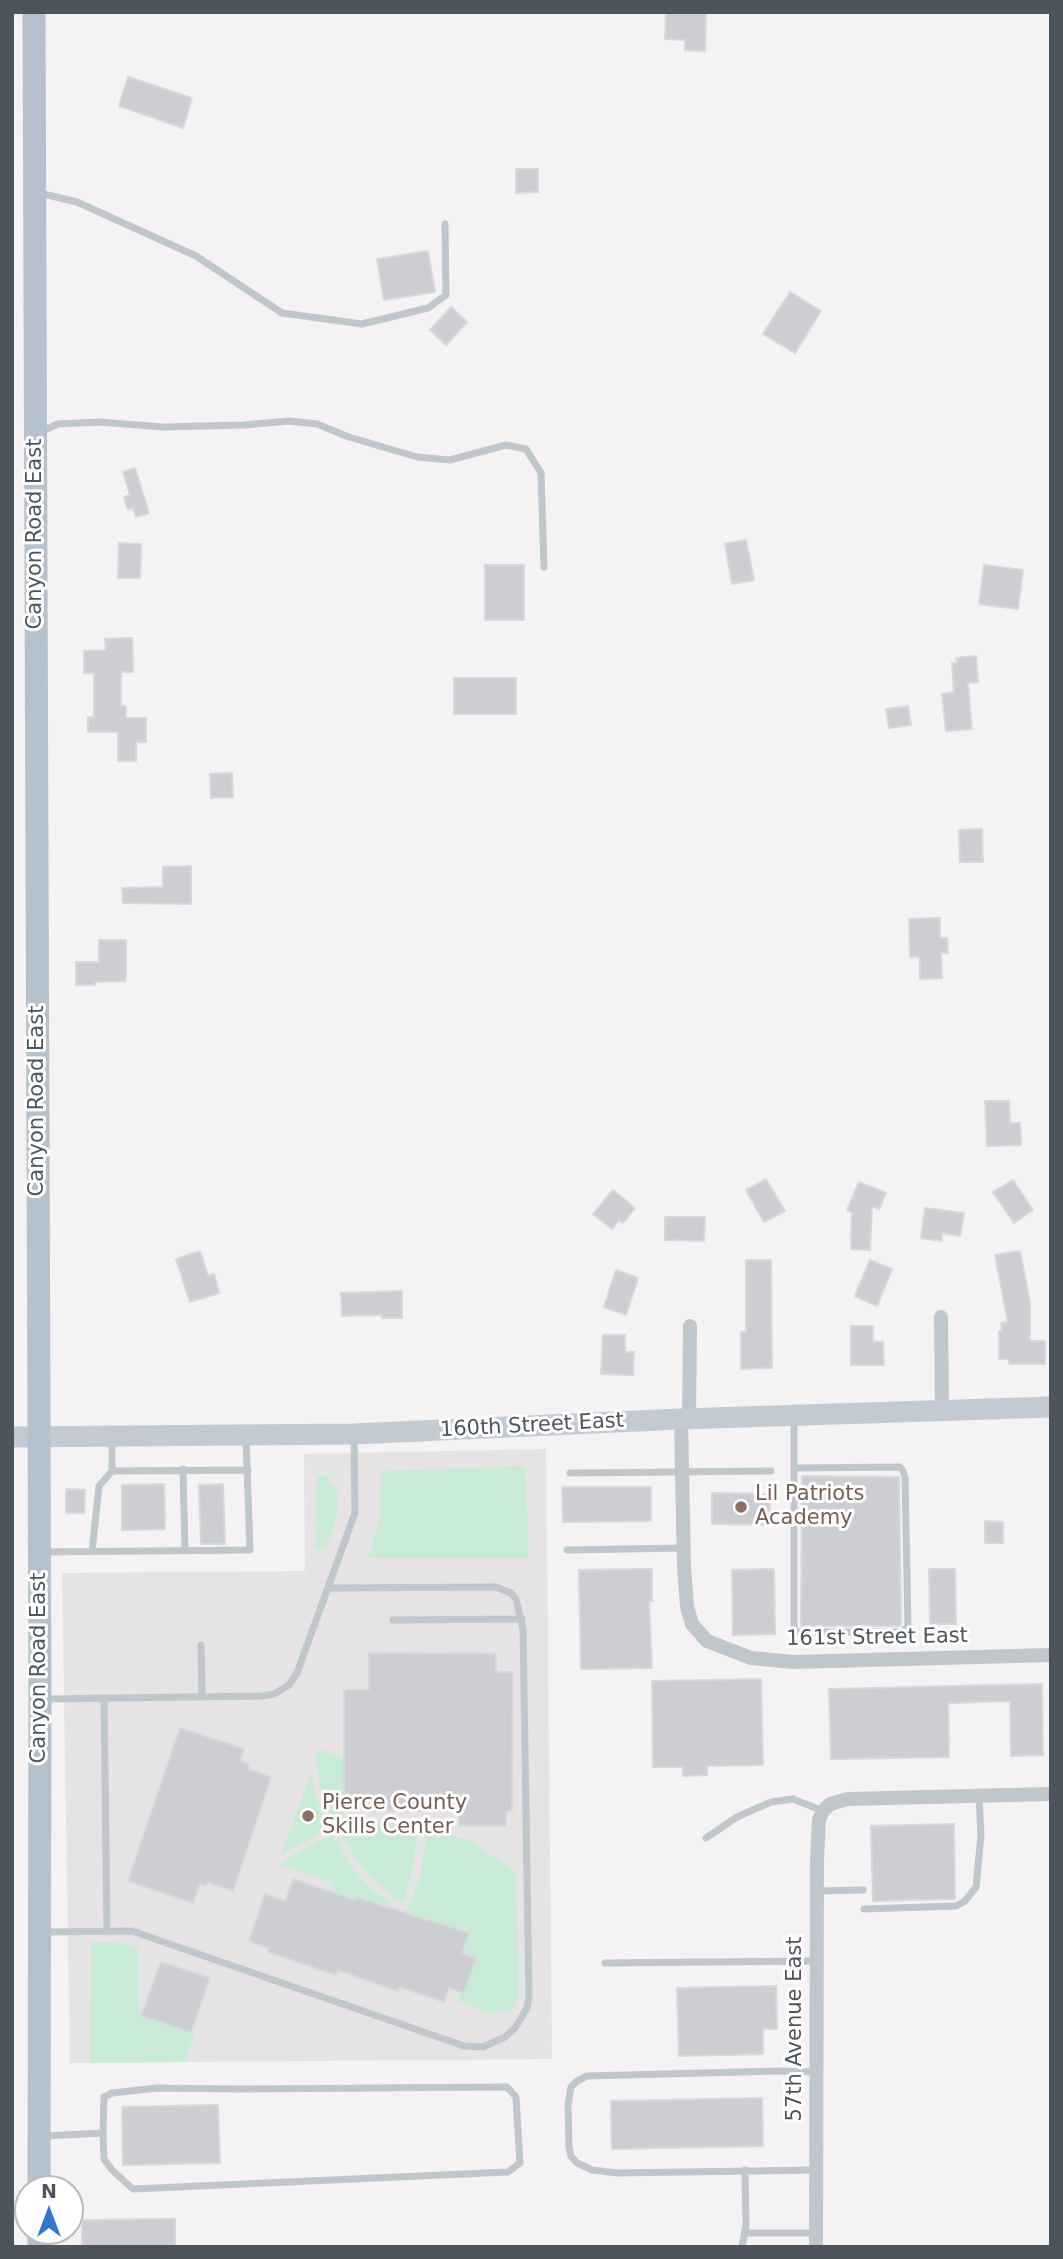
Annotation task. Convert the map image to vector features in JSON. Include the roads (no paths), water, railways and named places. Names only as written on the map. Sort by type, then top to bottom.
[{"type":"main road","name":"Canyon Road East","points":[[34,12],[40,1699],[39,2175]]},
{"type":"main road","name":"160th Street East","points":[[12,1437],[354,1434],[1051,1407]]},
{"type":"street","points":[[941,1317],[942,1411]]},
{"type":"street","points":[[684,1548],[683,1472],[690,1326]]},
{"type":"street","name":"161st Street East","points":[[684,1548],[687,1607],[692,1624],[707,1642],[751,1658],[794,1662],[1051,1655]]},
{"type":"street","points":[[823,1811],[830,1804],[848,1799],[1051,1794]]},
{"type":"street","name":"57th Avenue East","points":[[816,2240],[817,1891],[819,1820],[823,1811]]},
{"type":"lane","points":[[35,192],[77,202],[196,256],[282,313],[362,324],[428,308],[446,295],[445,224]]},
{"type":"lane","points":[[36,433],[58,424],[72,423],[99,422],[163,427],[289,421],[317,424],[349,437],[417,457],[450,460],[506,444],[526,449],[541,473],[544,568]]},
{"type":"lane","points":[[794,1416],[794,1468],[796,1632],[901,1632],[908,1627],[903,1471],[900,1467],[794,1468]]},
{"type":"lane","points":[[40,1699],[262,1696],[289,1685],[296,1674],[355,1513],[354,1434]]},
{"type":"lane","points":[[39,1552],[250,1550],[246,1435]]},
{"type":"lane","points":[[92,1552],[99,1486],[112,1471],[112,1437]]},
{"type":"lane","points":[[183,1469],[185,1551]]},
{"type":"lane","points":[[112,1471],[248,1470]]},
{"type":"lane","points":[[570,1473],[771,1471]]},
{"type":"lane","points":[[567,1550],[684,1548]]},
{"type":"lane","points":[[40,1932],[132,1931],[464,2046],[483,2047],[505,2036],[521,2020],[528,1997],[522,1619],[516,1599],[511,1593],[496,1587],[328,1588]]},
{"type":"lane","points":[[393,1620],[522,1619]]},
{"type":"lane","points":[[201,1645],[202,1696]]},
{"type":"lane","points":[[104,1698],[107,1930]]},
{"type":"lane","points":[[864,1909],[956,1906],[965,1901],[976,1887],[981,1835],[979,1796]]},
{"type":"lane","points":[[706,1838],[737,1817],[771,1802],[793,1799],[823,1811]]},
{"type":"lane","points":[[817,1891],[863,1890]]},
{"type":"lane","points":[[605,1964],[817,1961]]},
{"type":"lane","points":[[817,2072],[587,2077],[571,2087],[568,2105],[571,2156],[584,2168],[617,2173],[817,2170]]},
{"type":"lane","points":[[507,2087],[516,2097],[520,2163],[508,2172],[133,2189],[112,2171],[104,2159],[103,2133],[104,2097],[112,2093],[157,2088],[507,2087]]},
{"type":"lane","points":[[39,2137],[103,2133]]},
{"type":"lane","points":[[742,2247],[746,2232],[746,2170]]},
{"type":"lane","points":[[746,2232],[816,2240]]},
{"type":"place","name":"Lil Patriots Academy","points":[[741,1507]]},
{"type":"place","name":"Pierce County Skills Center","points":[[308,1816]]}]
